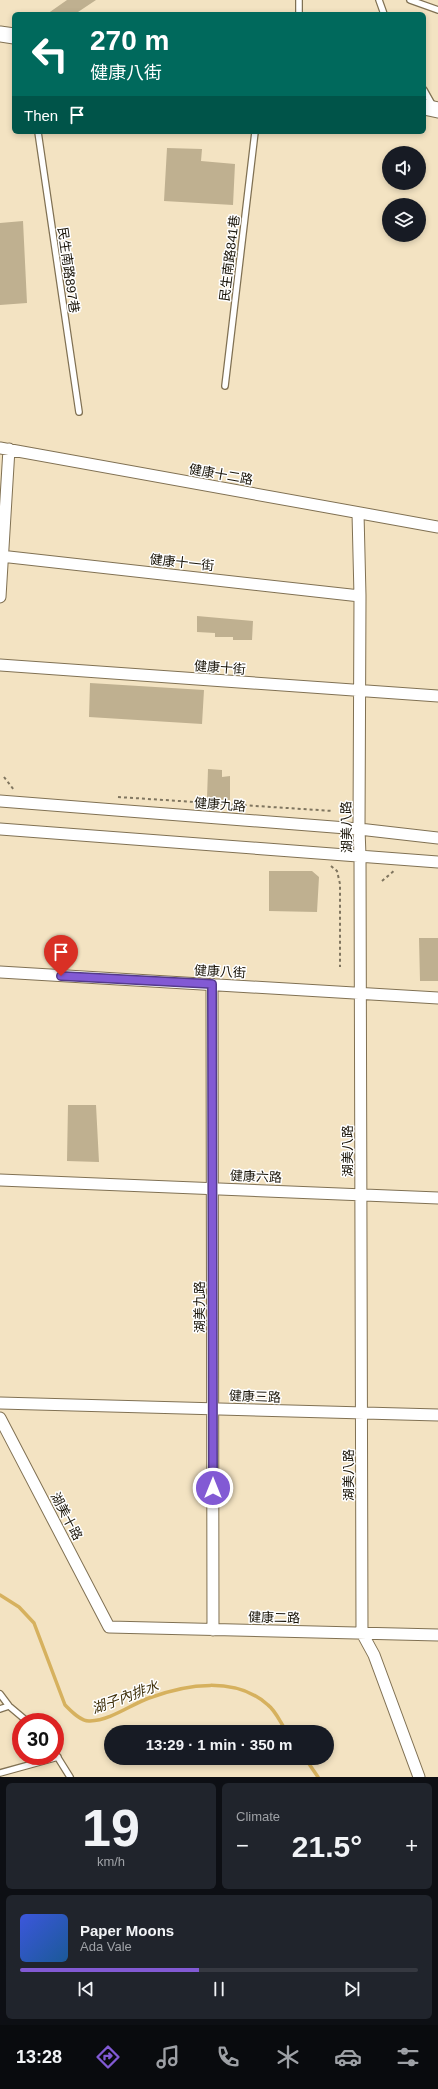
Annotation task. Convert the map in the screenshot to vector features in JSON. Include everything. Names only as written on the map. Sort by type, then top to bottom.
[{"type":"main road","points":[[0,34],[12,36]]},
{"type":"street","name":"健康十二路","points":[[5,449],[358,514],[438,527]]},
{"type":"street","points":[[0,596],[5,449]]},
{"type":"street","name":"湖美八路","points":[[358,514],[360,596],[359,829],[362,1633],[374,1655],[419,1777]]},
{"type":"street","name":"健康十一街","points":[[2,556],[360,596]]},
{"type":"street","name":"健康十街","points":[[0,665],[438,696]]},
{"type":"street","name":"健康九路","points":[[0,801],[359,829],[438,838]]},
{"type":"street","points":[[0,829],[438,862]]},
{"type":"street","name":"健康八街","points":[[0,972],[438,998]]},
{"type":"street","name":"湖美九路","points":[[212,984],[213,1630]]},
{"type":"street","name":"健康六路","points":[[0,1180],[438,1198]]},
{"type":"street","name":"健康三路","points":[[0,1403],[438,1415]]},
{"type":"street","name":"湖美十路","points":[[0,1418],[109,1627]]},
{"type":"street","name":"健康二路","points":[[109,1627],[438,1635]]},
{"type":"lane","points":[[299,12],[300,0]]},
{"type":"lane","points":[[379,0],[383,12]]},
{"type":"lane","points":[[410,0],[438,10]]},
{"type":"lane","points":[[426,95],[432,109]]},
{"type":"lane","name":"民生南路897巷","points":[[38,134],[79,412]]},
{"type":"lane","name":"民生南路841巷","points":[[225,386],[255,134]]},
{"type":"lane","points":[[0,1694],[9,1706],[17,1713]]},
{"type":"lane","points":[[0,1709],[9,1706]]},
{"type":"lane","points":[[0,1773],[25,1765]]},
{"type":"lane","points":[[63,1765],[70,1777]]},
{"type":"path","points":[[4,777],[14,790]]},
{"type":"path","points":[[118,797],[332,811]]},
{"type":"path","points":[[326,865],[337,871],[340,884],[340,967]]},
{"type":"building","points":[[67,0],[96,0],[78,12],[50,12]]},
{"type":"building","points":[[167,148],[202,149],[201,161],[235,164],[233,205],[164,201]]},
{"type":"building","points":[[23,221],[27,303],[0,305],[0,223]]},
{"type":"building","points":[[197,616],[253,621],[252,640],[233,640],[233,637],[215,637],[215,633],[197,632]]},
{"type":"building","points":[[90,683],[204,690],[202,724],[89,717]]},
{"type":"building","points":[[208,769],[222,770],[222,777],[230,776],[230,800],[207,799]]},
{"type":"building","points":[[269,871],[312,871],[319,877],[317,912],[269,911]]},
{"type":"building","points":[[419,938],[438,938],[438,981],[420,981]]},
{"type":"building","points":[[68,1105],[96,1105],[99,1162],[67,1161]]},
{"type":"waterway","name":"湖子內排水","points":[[0,1595],[19,1607],[34,1623],[65,1705],[76,1716],[83,1720],[90,1721],[105,1718],[163,1693],[194,1686],[210,1685],[226,1686],[255,1696],[271,1708],[283,1725]]},
{"type":"waterway","name":"湖子內排水","points":[[310,1765],[318,1777]]},
{"type":"route","points":[[61,976],[212,984],[213,1488]]}]
